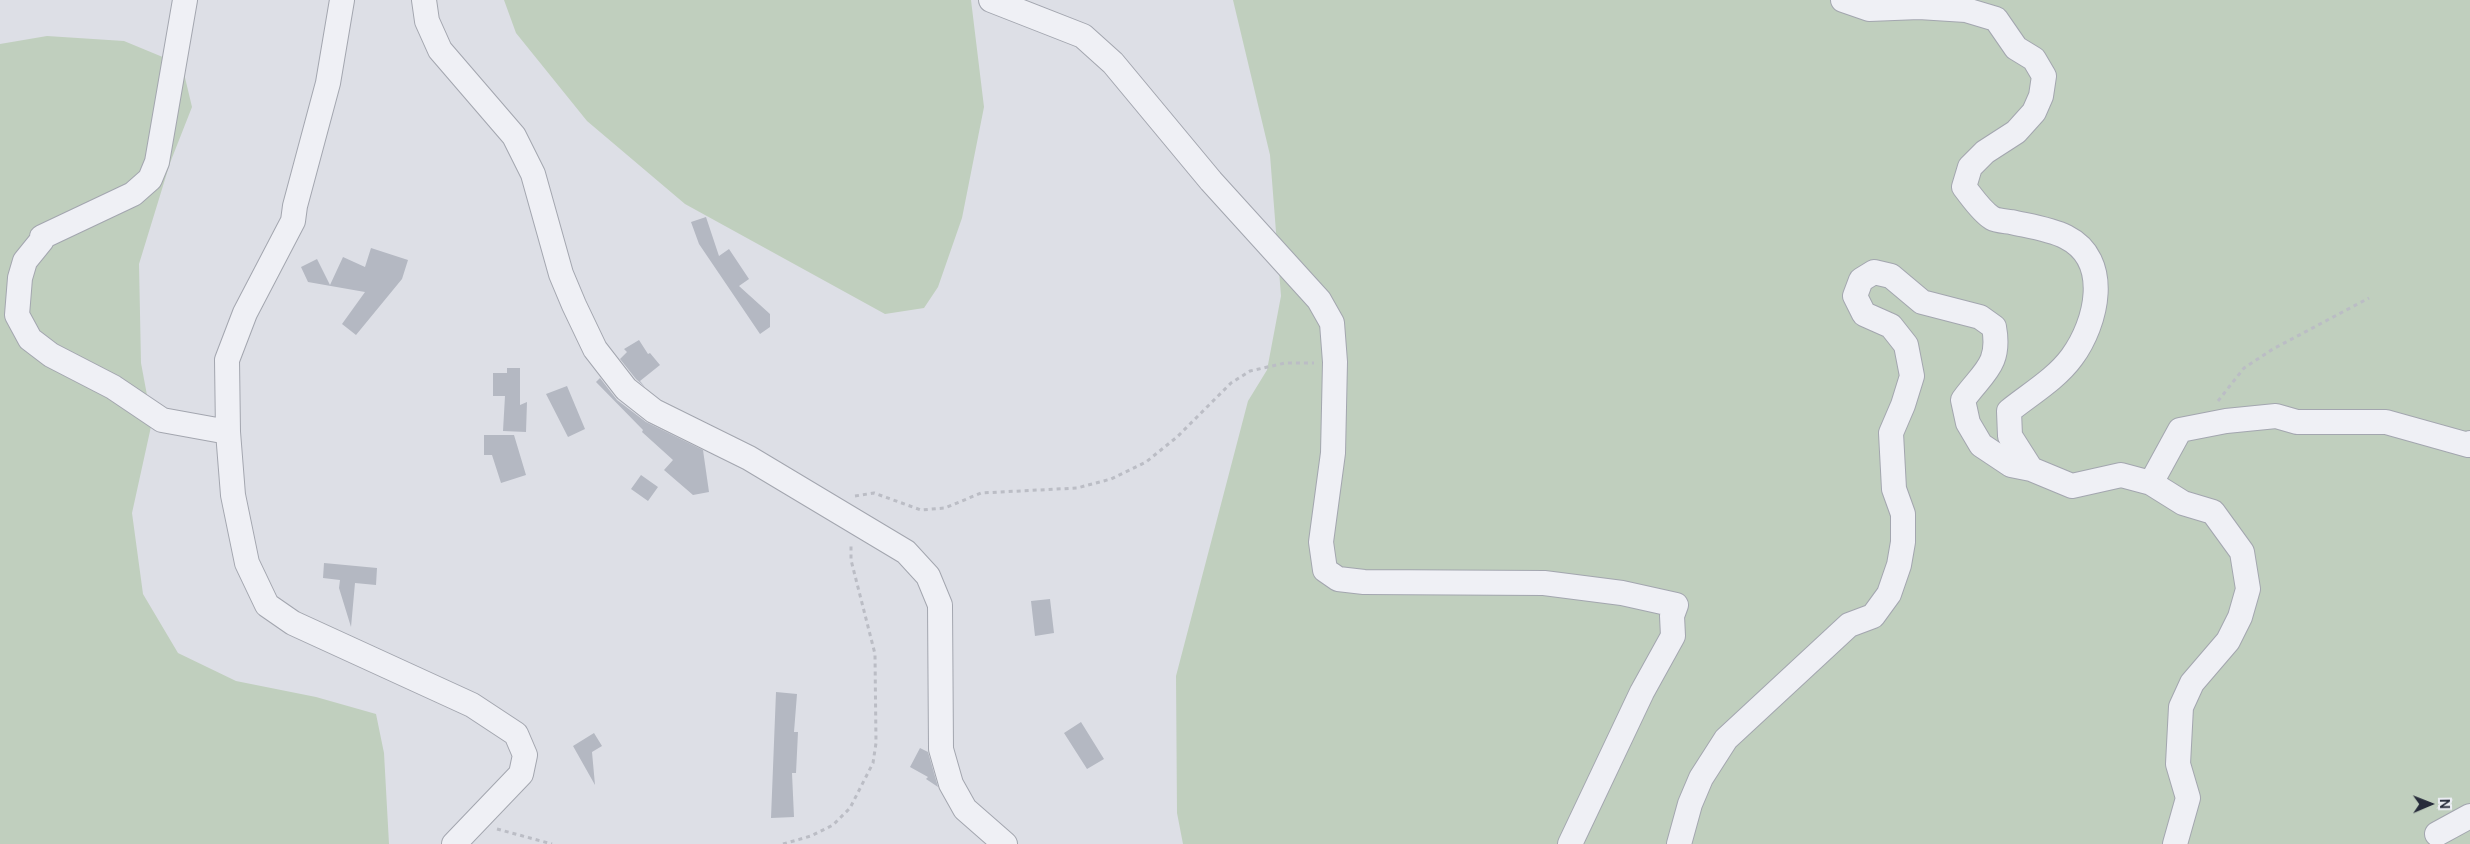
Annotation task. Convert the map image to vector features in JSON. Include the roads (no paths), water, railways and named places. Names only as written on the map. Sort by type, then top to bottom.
[{"type":"street","points":[[185,0],[157,162],[150,179],[134,194],[42,237],[42,240],[26,261],[20,278],[17,315],[30,339],[51,355],[113,387],[162,420],[228,432]]},
{"type":"street","points":[[342,0],[328,84],[295,206],[293,221],[245,313],[227,360],[228,432],[233,495],[247,563],[266,605],[293,623],[472,705],[516,734],[525,755],[521,774],[454,844]]},
{"type":"street","points":[[424,0],[427,21],[440,50],[514,136],[533,174],[561,274],[574,306],[595,350],[626,389],[654,412],[749,458],[906,552],[928,576],[940,605],[941,749],[951,784],[965,809],[1005,844]]},
{"type":"street","points":[[991,0],[1083,36],[1113,63],[1211,181],[1319,300],[1332,323],[1335,362],[1333,453],[1321,542],[1325,570],[1338,579],[1364,582],[1544,583],[1622,592],[1676,604],[1672,616],[1673,636],[1642,692],[1570,844]]},
{"type":"street","points":[[1843,0],[1869,9],[1919,7],[1956,10],[1996,19],[2016,48],[2034,59],[2044,76],[2041,96],[2034,112],[2016,132],[1985,152],[1970,167],[1964,187],[1978,205],[1992,218],[2066,236],[2083,249],[2093,269],[2097,294],[2085,334],[2076,350],[2054,376],[2009,411],[2010,436],[2031,469]]},
{"type":"street","points":[[1679,844],[1690,804],[1701,778],[1726,739],[1849,625],[1873,616],[1889,594],[1903,542],[1903,514],[1894,489],[1891,433],[1903,405],[1912,376],[1906,345],[1890,326],[1864,314],[1855,296],[1861,280],[1874,272],[1891,276],[1922,302],[1980,317],[1994,327],[1997,344],[1992,364],[1963,400],[1968,423],[1981,445],[2011,465],[2031,469],[2072,486],[2121,474],[2151,483],[2183,503],[2213,512],[2242,552],[2248,589],[2240,617],[2228,641],[2192,682],[2181,707],[2178,764],[2188,798],[2175,844]]},
{"type":"street","points":[[2151,483],[2180,430],[2226,421],[2276,416],[2297,422],[2386,422],[2470,443]]},
{"type":"street","points":[[2437,834],[2470,816]]}]
